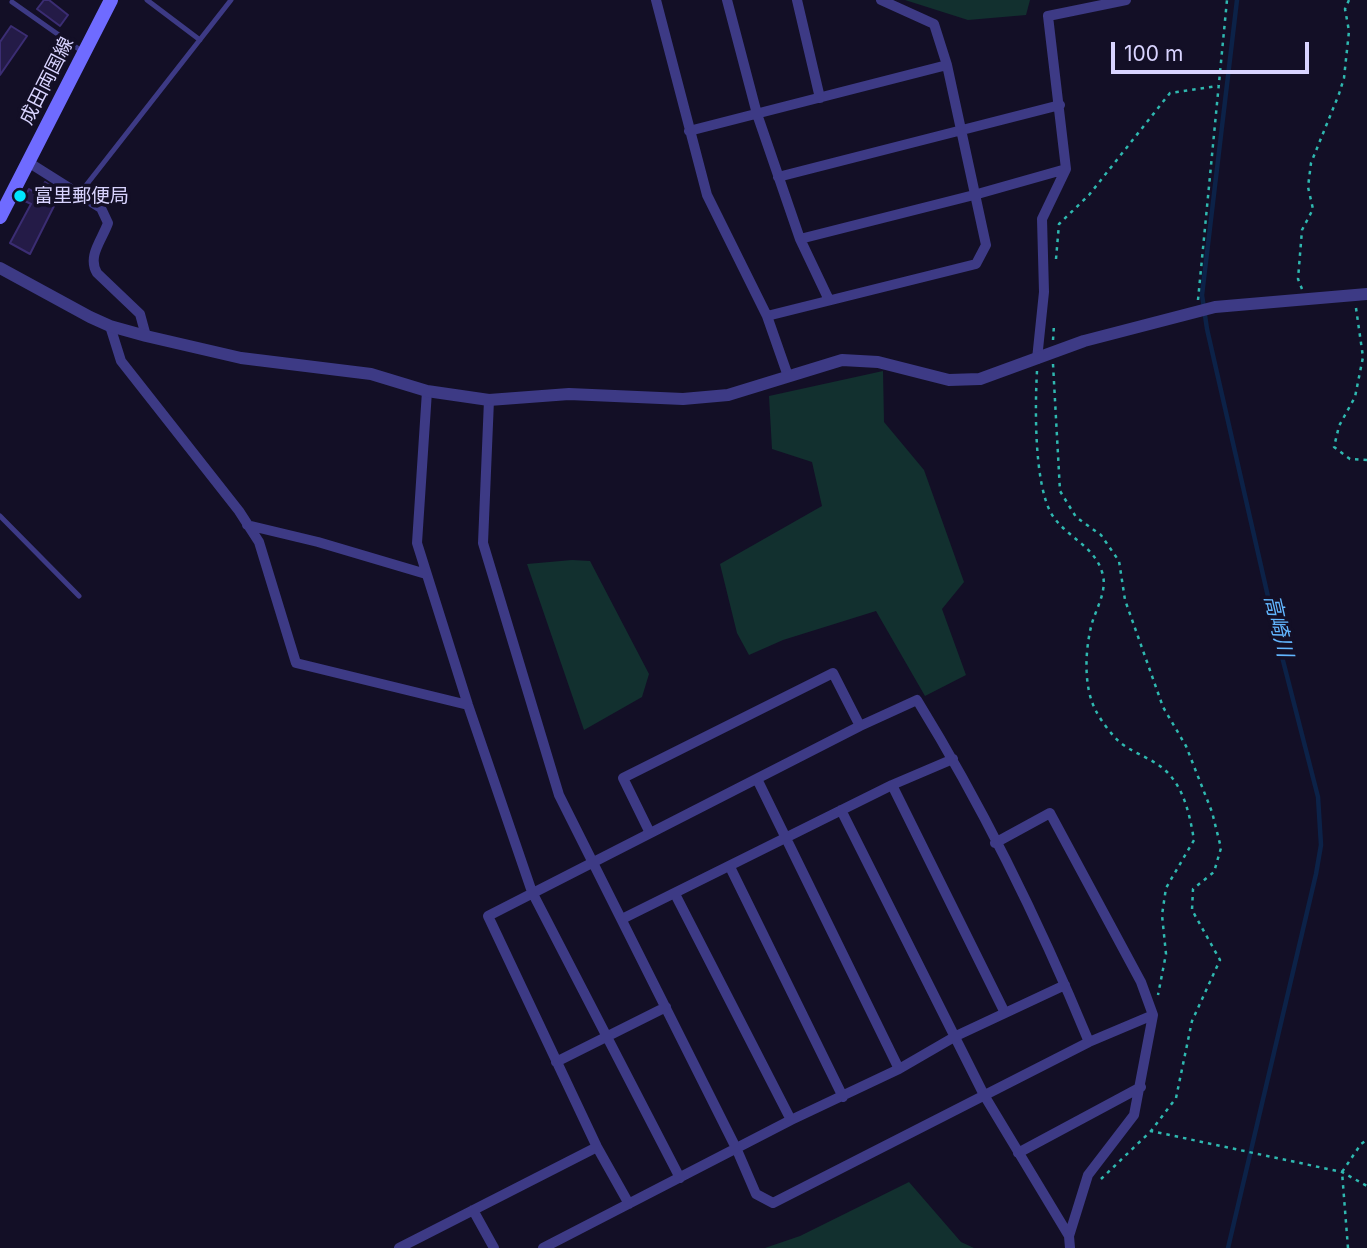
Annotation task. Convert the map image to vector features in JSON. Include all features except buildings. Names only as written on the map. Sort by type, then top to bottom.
[{"type":"main road","name":"成田両国線","points":[[0,217],[111,0]]},
{"type":"street","points":[[656,0],[706,195],[767,316],[788,376]]},
{"type":"street","points":[[727,0],[757,114],[778,177],[800,239],[829,300]]},
{"type":"street","points":[[797,0],[820,98]]},
{"type":"street","points":[[767,316],[976,264],[986,245],[947,65],[934,24],[881,0]]},
{"type":"street","points":[[1037,359],[1044,292],[1042,219],[1066,169],[1048,16],[1126,0]]},
{"type":"street","points":[[690,131],[947,65]]},
{"type":"street","points":[[778,177],[1060,105]]},
{"type":"street","points":[[28,162],[101,208],[108,223],[93,257],[93,266],[140,314],[146,336]]},
{"type":"street","points":[[800,239],[1066,169]]},
{"type":"street","points":[[0,268],[110,326],[146,336],[241,358],[370,374],[428,391],[489,400],[569,394],[682,399],[728,395],[842,360],[877,362],[949,380],[979,379],[1084,341],[1198,310],[1361,295]]},
{"type":"street","points":[[110,326],[121,361],[259,542],[296,663],[468,705]]},
{"type":"street","points":[[428,391],[417,543],[426,574],[532,892],[680,1178]]},
{"type":"street","points":[[489,400],[483,543],[559,795],[737,1150],[756,1194],[773,1203],[1089,1042],[1153,1015]]},
{"type":"street","points":[[247,525],[318,542],[426,574]]},
{"type":"street","points":[[650,832],[623,778],[635,771],[833,673],[860,726]]},
{"type":"street","points":[[629,1204],[597,1147],[488,916],[860,726],[917,700],[953,759],[1065,985],[1089,1042]]},
{"type":"street","points":[[622,919],[892,785],[953,759]]},
{"type":"street","points":[[757,779],[899,1069]]},
{"type":"street","points":[[892,785],[1005,1013]]},
{"type":"street","points":[[841,810],[984,1095],[1070,1242]]},
{"type":"street","points":[[995,843],[1050,813],[1141,982],[1153,1015],[1134,1115],[1088,1175],[1070,1242]]},
{"type":"street","points":[[730,867],[843,1097]]},
{"type":"street","points":[[675,894],[791,1120]]},
{"type":"street","points":[[543,1248],[791,1120],[899,1069],[956,1036],[1065,985]]},
{"type":"street","points":[[556,1062],[666,1007]]},
{"type":"street","points":[[1018,1153],[1141,1087]]},
{"type":"street","points":[[399,1248],[597,1147]]},
{"type":"street","points":[[473,1210],[494,1248]]},
{"type":"lane","points":[[147,0],[200,40]]},
{"type":"lane","points":[[80,193],[231,0]]},
{"type":"lane","points":[[12,2],[83,52]]},
{"type":"lane","points":[[0,516],[79,596]]},
{"type":"path","points":[[1198,310],[1198,285],[1227,0]]},
{"type":"path","points":[[1307,300],[1298,279],[1302,230],[1313,209],[1308,187],[1311,163],[1344,78],[1349,31],[1345,9],[1349,0]]},
{"type":"path","points":[[1056,270],[1059,224],[1089,195],[1170,93],[1218,86]]},
{"type":"path","points":[[1361,295],[1363,357],[1355,397],[1339,426],[1334,447],[1350,459],[1367,460]]},
{"type":"path","points":[[1054,325],[1060,491],[1076,517],[1101,534],[1119,561],[1125,600],[1163,707],[1186,746],[1212,812],[1221,848],[1214,872],[1193,889],[1192,911],[1220,960],[1192,1021],[1176,1098],[1151,1131],[1101,1179],[1083,1191]]},
{"type":"path","points":[[1037,359],[1035,403],[1042,482],[1050,512],[1066,532],[1089,549],[1103,573],[1102,599],[1092,624],[1085,670],[1096,711],[1121,744],[1151,760],[1169,774],[1188,808],[1194,840],[1166,888],[1162,915],[1166,954],[1153,1015]]},
{"type":"path","points":[[1151,1131],[1342,1172],[1367,1186]]},
{"type":"path","points":[[1348,1248],[1342,1172],[1361,1144],[1367,1140]]},
{"type":"green space","points":[[905,0],[1030,0],[1026,15],[968,20]]},
{"type":"green space","points":[[883,371],[884,422],[924,470],[964,582],[942,609],[966,675],[925,696],[876,611],[783,640],[749,655],[737,633],[720,564],[822,506],[812,462],[772,449],[769,396]]},
{"type":"green space","points":[[590,561],[649,674],[642,697],[584,730],[527,564]]},
{"type":"green space","points":[[909,1182],[961,1242],[974,1248],[765,1248],[800,1236]]},
{"type":"waterway","name":"高崎川","points":[[1228,1248],[1321,845],[1318,797],[1279,645],[1207,329],[1202,295],[1237,0]]},
{"type":"place","name":"富里郵便局","points":[[20,196]]}]
